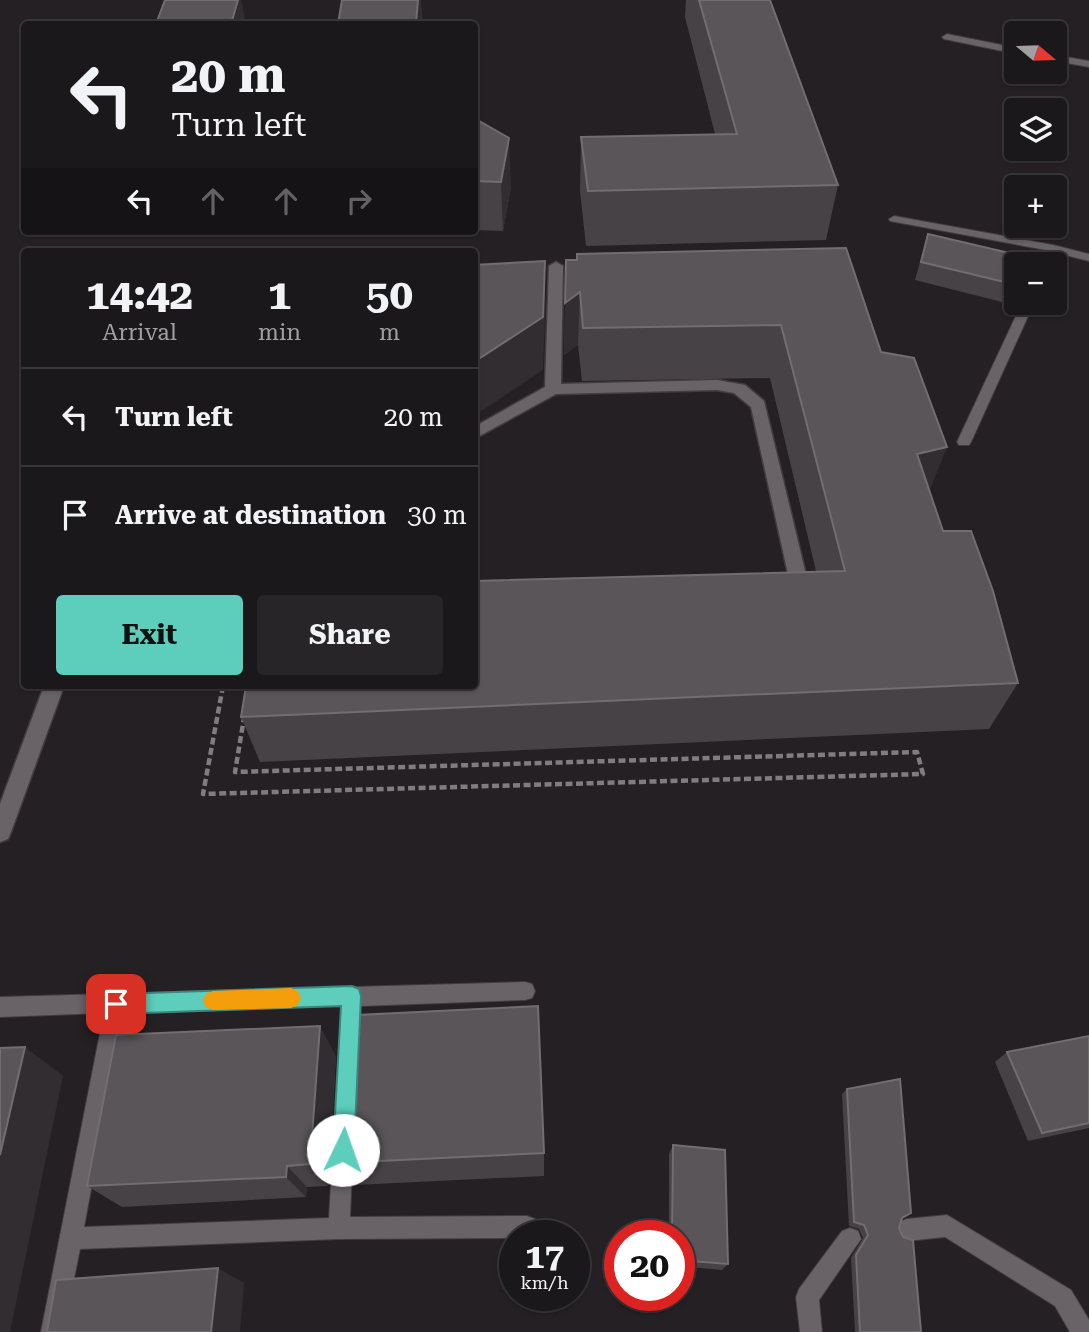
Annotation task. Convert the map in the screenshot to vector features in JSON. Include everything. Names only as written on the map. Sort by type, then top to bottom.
[{"type":"street","points":[[553,389],[556,266]]},
{"type":"street","points":[[478,432],[553,389],[717,385],[739,389],[758,405],[799,583],[788,605],[778,608]]},
{"type":"street","points":[[0,832],[53,689]]},
{"type":"lane","points":[[947,37],[1004,48]]},
{"type":"lane","points":[[1068,60],[1089,64]]},
{"type":"lane","points":[[894,219],[1053,248],[1089,258]]},
{"type":"lane","points":[[1051,252],[1053,248]]},
{"type":"lane","points":[[964,442],[1022,315]]},
{"type":"lane","points":[[0,1007],[525,991]]},
{"type":"lane","points":[[348,1064],[352,996]]},
{"type":"lane","points":[[52,1332],[116,1004]]},
{"type":"lane","points":[[339,1228],[344,1132]]},
{"type":"lane","points":[[907,1230],[947,1226],[1063,1298],[1083,1332]]},
{"type":"lane","points":[[71,1238],[339,1228],[499,1227]]},
{"type":"lane","points":[[811,1332],[807,1297],[850,1239]]},
{"type":"path","points":[[222,689],[203,794],[923,774],[917,752],[235,772],[245,710]]},
{"type":"building","points":[[165,0],[238,0],[232,21],[157,21]]},
{"type":"building","points":[[342,0],[418,0],[416,21],[338,21]]},
{"type":"building","points":[[699,0],[770,0],[838,185],[588,191],[581,137],[737,134]]},
{"type":"building","points":[[478,120],[509,138],[501,182],[478,181]]},
{"type":"building","points":[[928,234],[1005,252],[1004,282],[921,262]]},
{"type":"building","points":[[846,248],[881,352],[914,358],[947,447],[917,454],[943,531],[971,531],[993,591],[1018,683],[241,717],[246,689],[478,689],[478,581],[845,571],[781,325],[583,328],[580,292],[565,303],[566,260],[577,260],[577,254]]},
{"type":"building","points":[[545,261],[543,317],[478,359],[478,265]]},
{"type":"building","points":[[538,1006],[544,1153],[338,1163],[347,1024],[357,1024],[357,1015]]},
{"type":"building","points":[[320,1026],[310,1164],[287,1166],[286,1177],[87,1186],[116,1035]]},
{"type":"building","points":[[1089,1036],[1089,1123],[1042,1133],[1007,1052]]},
{"type":"building","points":[[25,1047],[0,1155],[0,1048]]},
{"type":"building","points":[[900,1079],[911,1213],[902,1218],[899,1228],[903,1237],[913,1240],[921,1332],[860,1332],[856,1255],[868,1235],[864,1225],[854,1222],[847,1089]]},
{"type":"building","points":[[673,1145],[725,1150],[728,1264],[695,1261],[695,1220],[672,1220]]},
{"type":"building","points":[[218,1268],[211,1332],[47,1332],[56,1280]]},
{"type":"slow traffic","points":[[213,1001],[291,998]]},
{"type":"route","points":[[116,1004],[352,996],[343,1150]]}]
